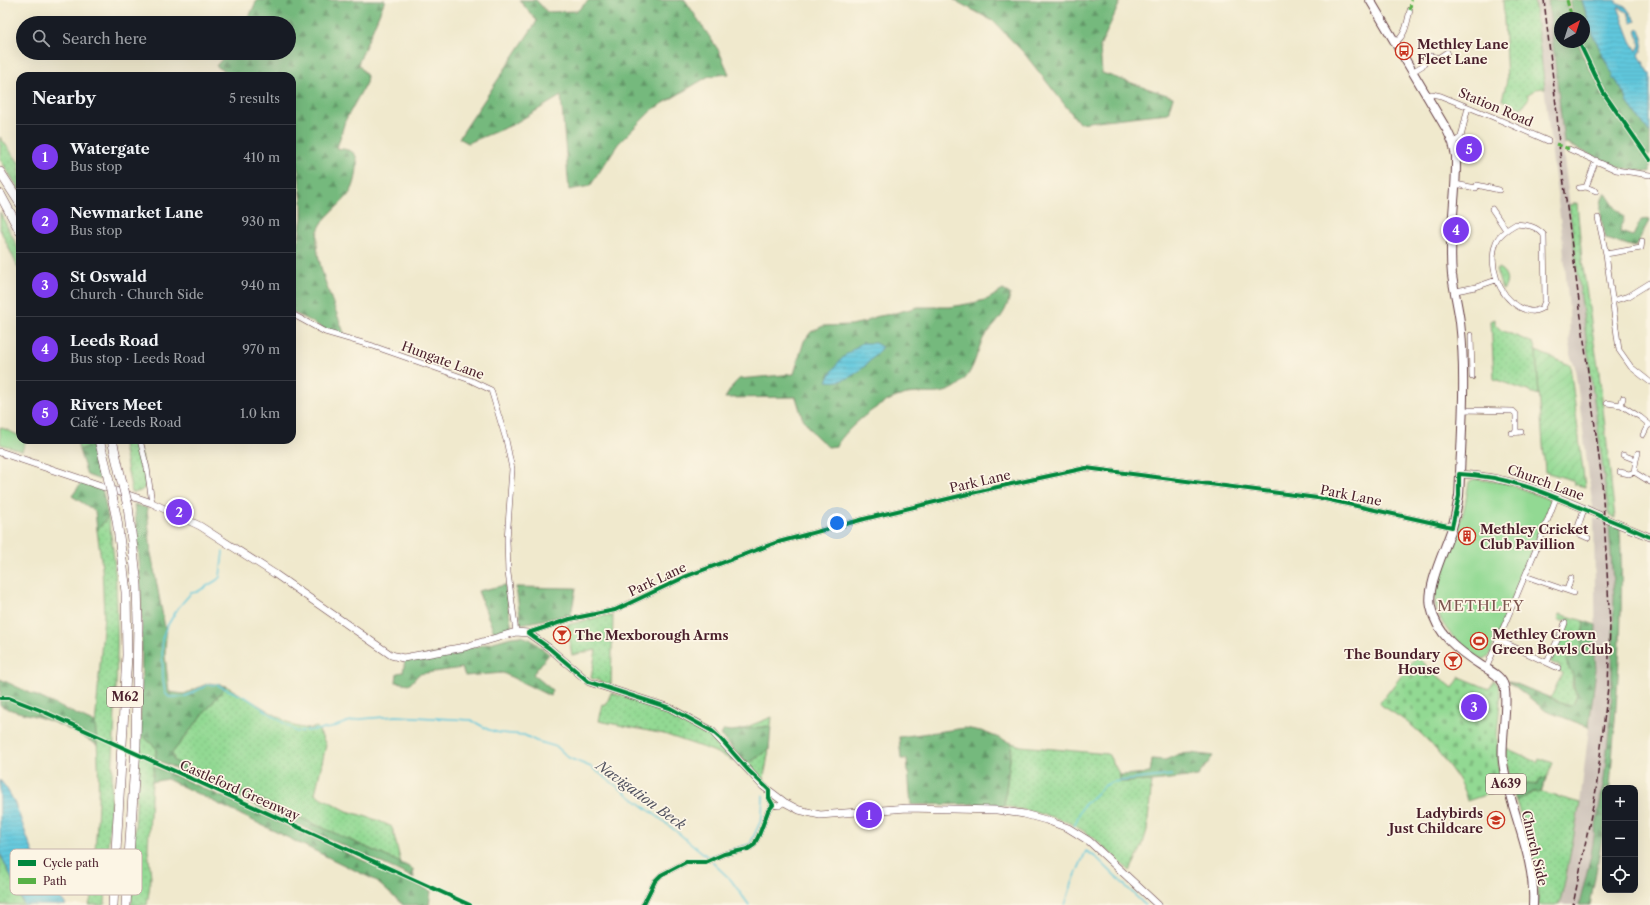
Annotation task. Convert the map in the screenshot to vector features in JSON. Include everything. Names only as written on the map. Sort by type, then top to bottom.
[{"type":"highway","points":[[0,172],[16,197]]},
{"type":"highway","points":[[0,194],[16,224]]},
{"type":"highway","name":"M62","points":[[100,444],[117,520],[125,585],[127,655],[116,849]]},
{"type":"highway","name":"M62","points":[[113,444],[128,506],[136,585],[138,629],[136,747],[129,849]]},
{"type":"main road","name":"A639","points":[[1370,0],[1453,143],[1456,156],[1451,236],[1452,275],[1460,320],[1463,359],[1463,410],[1459,474]]},
{"type":"main road","points":[[0,452],[152,503],[200,526],[275,574],[391,655],[403,658],[465,647],[516,632],[528,633],[549,648],[589,682],[670,708],[712,731],[748,770],[769,790],[784,802],[799,810],[820,815],[925,807],[997,810],[1046,820],[1068,828],[1089,841],[1158,905]]},
{"type":"main road","name":"Church Lane","points":[[1459,474],[1487,476],[1509,480],[1602,517],[1616,521],[1650,537]]},
{"type":"main road","name":"Church Side","points":[[1459,474],[1459,496],[1452,527],[1432,586],[1430,595],[1431,608],[1438,626],[1444,634],[1467,656],[1499,678],[1505,688],[1502,759],[1507,787],[1525,847],[1532,877],[1533,905]]},
{"type":"street","points":[[1395,43],[1401,38],[1406,29],[1410,10]]},
{"type":"street","points":[[1412,72],[1422,66],[1428,57],[1431,56],[1438,58],[1447,52]]},
{"type":"street","name":"Station Road","points":[[1427,97],[1432,94],[1441,96],[1548,141]]},
{"type":"street","points":[[1453,143],[1462,138],[1468,107]]},
{"type":"street","points":[[1569,149],[1624,172],[1650,175]]},
{"type":"street","points":[[1586,187],[1596,160]]},
{"type":"street","points":[[1455,184],[1476,188],[1477,185],[1499,190]]},
{"type":"street","points":[[1579,188],[1586,187],[1596,191]]},
{"type":"street","points":[[1492,209],[1506,230]]},
{"type":"street","points":[[1598,218],[1606,254],[1619,350],[1631,367],[1650,382]]},
{"type":"street","points":[[1516,224],[1527,224],[1538,229],[1544,235],[1545,301],[1542,308],[1533,311],[1524,309],[1515,304],[1501,290],[1496,280],[1494,266],[1496,241],[1506,230],[1516,224]]},
{"type":"street","points":[[1606,254],[1641,248],[1642,241]]},
{"type":"street","points":[[1456,291],[1476,287],[1496,280]]},
{"type":"street","points":[[1612,301],[1629,296],[1650,283]]},
{"type":"street","name":"Hungate Lane","points":[[296,316],[325,332],[373,346],[470,380],[491,390],[506,440],[512,469],[507,540],[508,573],[516,632]]},
{"type":"street","points":[[1471,335],[1472,377]]},
{"type":"street","points":[[1463,359],[1472,359]]},
{"type":"street","points":[[1621,405],[1624,398]]},
{"type":"street","points":[[1607,403],[1621,405],[1640,417],[1649,425],[1643,435]]},
{"type":"street","points":[[1463,410],[1513,411],[1516,414],[1516,433]]},
{"type":"street","points":[[141,444],[147,468],[152,503]]},
{"type":"street","points":[[1634,472],[1638,453]]},
{"type":"street","points":[[1623,455],[1636,460]]},
{"type":"street","name":"Park Lane","points":[[528,633],[570,619],[615,610],[687,576],[775,543],[868,518],[1086,468],[1325,499],[1452,527]]},
{"type":"street","points":[[1620,472],[1628,474],[1634,472]]},
{"type":"street","points":[[1634,472],[1650,482]]},
{"type":"street","points":[[1486,669],[1556,498]]},
{"type":"street","points":[[1584,509],[1577,530],[1579,534],[1588,538]]},
{"type":"street","points":[[1525,576],[1574,593]]},
{"type":"street","points":[[1567,590],[1571,578]]},
{"type":"street","points":[[1547,663],[1554,645],[1561,635],[1565,623]]},
{"type":"street","points":[[1499,640],[1558,668]]},
{"type":"street","points":[[769,790],[769,798],[774,805]]},
{"type":"street","points":[[642,905],[655,881],[686,862],[706,862],[724,854],[748,849],[754,845],[768,811],[774,805],[779,806],[784,802]]},
{"type":"shaded area","points":[[1534,0],[1548,0],[1565,150],[1563,151],[1609,516],[1606,513],[1606,524],[1609,524],[1614,598],[1611,712],[1604,779],[1591,855],[1579,905],[1559,905],[1580,803],[1596,669],[1594,518],[1599,520],[1599,510],[1593,509],[1575,367],[1570,355],[1569,310],[1562,233],[1551,146],[1551,144],[1554,144],[1552,143],[1550,137]]},
{"type":"green space","points":[[257,0],[385,0],[358,64],[367,76],[366,83],[345,121],[337,148],[353,152],[357,158],[357,171],[353,188],[345,199],[325,219],[318,231],[317,237],[319,260],[345,336],[324,329],[296,314],[296,254],[302,217],[302,202],[296,155],[296,72],[226,72],[216,66],[221,60],[296,60],[296,16],[249,16]]},
{"type":"green space","points":[[519,0],[536,0],[547,12],[577,11],[589,0],[685,0],[719,51],[729,74],[709,76],[652,110],[618,144],[590,186],[569,190],[561,96],[512,125],[468,143],[459,138],[537,21]]},
{"type":"green space","points":[[954,0],[1121,0],[1100,47],[1102,73],[1173,97],[1168,113],[1079,123],[1024,53],[993,21]]},
{"type":"green space","points":[[1503,0],[1534,0],[1545,88],[1536,89],[1527,95],[1529,98],[1521,108],[1502,100],[1507,80]]},
{"type":"green space","points":[[1548,0],[1567,0],[1570,12],[1554,12],[1554,48],[1580,48],[1585,60],[1612,107],[1650,162],[1650,172],[1621,168],[1564,143]]},
{"type":"green space","points":[[1570,0],[1582,0],[1586,12],[1572,12]]},
{"type":"green space","points":[[1590,26],[1606,62],[1626,97],[1627,102],[1650,133],[1650,155],[1648,156],[1611,101],[1583,48],[1590,48]]},
{"type":"green space","points":[[0,137],[16,159],[16,185],[0,159]]},
{"type":"green space","points":[[1605,192],[1624,217],[1620,232],[1633,236],[1641,220],[1650,219],[1635,247],[1606,239],[1601,209],[1601,203]]},
{"type":"green space","points":[[1577,203],[1582,260],[1599,372],[1615,518],[1609,516],[1569,205]]},
{"type":"green space","points":[[0,212],[16,244],[16,263],[0,229]]},
{"type":"green space","points":[[1498,268],[1505,274],[1507,280],[1504,289],[1502,289],[1496,269]]},
{"type":"green space","points":[[1003,290],[1010,294],[1006,308],[984,337],[973,366],[963,381],[955,387],[940,393],[916,393],[891,399],[864,416],[848,431],[836,446],[828,447],[814,434],[802,417],[796,397],[725,398],[739,379],[794,374],[804,341],[811,332],[823,326],[851,325],[865,322],[874,317],[918,307],[950,307],[973,303],[988,299]]},
{"type":"green space","points":[[1495,319],[1495,324],[1501,330],[1533,343],[1536,351],[1539,395],[1494,379],[1491,321]]},
{"type":"green space","points":[[1536,351],[1570,365],[1585,487],[1574,484],[1575,481],[1545,472]]},
{"type":"green space","points":[[0,427],[16,434],[16,444],[25,444],[22,451],[0,444]]},
{"type":"green space","points":[[78,444],[91,444],[92,446],[79,450]]},
{"type":"green space","points":[[123,444],[133,444],[134,446],[138,445],[144,467],[146,485],[139,492],[132,493]]},
{"type":"green space","points":[[92,446],[100,480],[87,475],[79,450]]},
{"type":"green space","points":[[1474,479],[1506,483],[1548,499],[1551,503],[1489,656],[1484,659],[1475,656],[1460,645],[1444,626],[1437,611],[1435,600],[1441,569],[1463,513],[1469,482]]},
{"type":"green space","points":[[82,482],[102,488],[108,517],[97,530],[95,511],[72,496]]},
{"type":"green space","points":[[134,504],[147,508],[151,553],[166,633],[165,655],[169,692],[184,694],[209,683],[226,686],[172,753],[174,761],[401,863],[413,869],[414,878],[155,759],[157,749],[140,733],[142,618]]},
{"type":"green space","points":[[108,517],[115,565],[117,614],[117,663],[108,849],[95,849],[98,810],[98,768],[95,727],[104,615],[102,567],[97,530]]},
{"type":"green space","points":[[1609,524],[1620,529],[1621,626],[1610,785],[1603,785],[1611,712],[1614,598]]},
{"type":"green space","points":[[505,585],[512,629],[495,635],[478,591]]},
{"type":"green space","points":[[516,587],[576,588],[571,615],[521,624]]},
{"type":"green space","points":[[1560,614],[1584,621],[1581,650],[1574,655],[1567,665],[1573,675],[1572,687],[1577,695],[1574,703],[1570,706],[1551,698],[1562,673],[1559,671],[1560,666],[1551,662],[1551,660],[1568,622],[1566,619],[1562,621],[1558,619]]},
{"type":"green space","points":[[603,616],[613,616],[611,685],[591,678],[596,650],[572,655],[567,625]]},
{"type":"green space","points":[[1584,621],[1596,625],[1596,669],[1589,727],[1546,711],[1507,680],[1570,706],[1574,703],[1577,695],[1574,688],[1573,676],[1567,665],[1567,659],[1581,650]]},
{"type":"green space","points":[[521,636],[530,639],[549,654],[533,674],[552,690],[550,696],[503,673],[465,676],[462,668],[419,674],[410,684],[396,682],[397,673],[403,672],[405,660]]},
{"type":"green space","points":[[1417,656],[1433,672],[1453,688],[1460,677],[1489,689],[1494,680],[1499,686],[1501,693],[1497,734],[1499,770],[1503,789],[1467,801],[1462,786],[1457,778],[1432,745],[1417,730],[1379,704]]},
{"type":"green space","points":[[0,679],[95,723],[97,745],[56,723],[11,710],[0,705]]},
{"type":"green space","points":[[226,686],[294,726],[309,729],[317,727],[326,745],[315,794],[347,811],[377,820],[392,827],[401,863],[174,761],[172,753]]},
{"type":"green space","points":[[611,693],[661,707],[710,733],[735,760],[734,761],[713,751],[664,734],[599,721],[603,704],[606,705]]},
{"type":"green space","points":[[772,717],[771,726],[739,730]]},
{"type":"green space","points":[[771,726],[769,749],[749,763],[740,757],[721,735],[724,730],[731,731]]},
{"type":"green space","points":[[965,728],[981,731],[1012,743],[1004,806],[974,804],[911,805],[907,759],[901,759],[899,737]]},
{"type":"green space","points":[[140,733],[158,749],[152,782],[148,848],[151,877],[147,905],[131,905],[132,895],[142,895],[142,849],[134,849]]},
{"type":"green space","points":[[1012,743],[1021,746],[1108,754],[1120,775],[1120,782],[1152,781],[1147,830],[1142,847],[1130,871],[1083,830],[1050,816],[1004,806]]},
{"type":"green space","points":[[1506,748],[1537,762],[1539,758],[1553,763],[1546,779],[1541,778],[1537,785],[1510,782]]},
{"type":"green space","points":[[769,749],[764,778],[766,784],[740,757],[749,763]]},
{"type":"green space","points":[[1192,753],[1213,756],[1198,776],[1152,781],[1120,782],[1120,775],[1150,773],[1152,759],[1165,760],[1179,754]]},
{"type":"green space","points":[[154,766],[431,891],[429,905],[403,905],[375,880],[167,779],[152,782]]},
{"type":"green space","points":[[1541,778],[1546,779],[1541,792],[1533,792],[1516,801],[1510,782],[1537,785]]},
{"type":"green space","points":[[1602,791],[1602,839],[1590,905],[1579,905],[1591,855]]},
{"type":"green space","points":[[1534,792],[1541,792],[1580,803],[1559,905],[1538,905],[1537,878],[1528,839],[1516,801]]},
{"type":"green space","points":[[0,853],[10,875],[10,895],[19,895],[24,905],[0,905]]},
{"type":"green space","points":[[92,895],[106,895],[105,905],[89,905]]},
{"type":"water","points":[[1582,0],[1616,0],[1616,3],[1626,7],[1636,21],[1632,23],[1628,13],[1618,7],[1631,41],[1637,51],[1640,45],[1636,30],[1640,29],[1642,45],[1639,55],[1650,74],[1650,133],[1627,102],[1626,97],[1615,79],[1613,80],[1611,78],[1613,76],[1593,35],[1590,25],[1590,12],[1586,12]]},
{"type":"water","points":[[862,343],[875,343],[882,347],[858,372],[843,380],[827,381],[834,368],[842,359],[850,351]]},
{"type":"water","points":[[0,780],[6,787],[15,803],[32,849],[10,849],[10,875],[0,853]]},
{"type":"water","points":[[19,895],[58,895],[66,905],[24,905]]},
{"type":"waterway","name":"Navigation Beck","points":[[223,552],[220,577],[197,592],[191,593],[178,608],[166,628],[162,639],[163,679],[165,693],[169,697],[184,697],[209,684],[217,685],[247,698],[297,732],[331,728],[361,719],[396,716],[471,720],[489,730],[500,733],[524,735],[536,741],[557,747],[569,758],[591,767],[662,820],[708,857],[750,844],[762,818],[763,795]]},
{"type":"waterway","points":[[1074,827],[1082,807],[1104,786],[1112,782],[1172,775]]},
{"type":"waterway","points":[[1065,905],[1073,881],[1086,851],[1097,858],[1145,905]]},
{"type":"waterway","points":[[712,862],[731,880],[749,905]]},
{"type":"railway","points":[[1544,0],[1557,114],[1559,145],[1602,481],[1610,625],[1608,687],[1596,790],[1573,905]]},
{"type":"marked path","points":[[1410,10],[1411,0]]},
{"type":"marked path","points":[[1567,0],[1570,12]]},
{"type":"marked path","points":[[1556,144],[1569,149]]},
{"type":"cycle path","points":[[1582,48],[1603,92],[1650,160]]},
{"type":"cycle path","points":[[528,633],[570,619],[615,610],[687,576],[775,543],[868,518],[993,488],[1086,468],[1325,499],[1452,527],[1459,496],[1459,474],[1479,476],[1498,479],[1534,489],[1650,537]]},
{"type":"cycle path","points":[[528,633],[549,648],[589,682],[670,708],[712,731],[748,770],[769,790],[769,798],[773,805],[768,811],[754,845],[748,849],[724,854],[706,862],[686,862],[661,875],[655,881],[643,905]]},
{"type":"cycle path","name":"Castleford Greenway","points":[[0,698],[9,698],[40,710],[470,905]]},
{"type":"place","name":"Methley Lane Fleet Lane","points":[[1404,51]]},
{"type":"place","name":"Rivers Meet","points":[[1469,149]]},
{"type":"place","name":"Leeds Road","points":[[1456,230]]},
{"type":"place","name":"Newmarket Lane","points":[[179,512]]},
{"type":"place","name":"Methley Cricket Club Pavillion","points":[[1467,536]]},
{"type":"place","name":"The Mexborough Arms","points":[[562,635]]},
{"type":"place","name":"Methley Crown Green Bowls Club","points":[[1479,641]]},
{"type":"place","name":"The Boundary House","points":[[1453,661]]},
{"type":"place","name":"St Oswald","points":[[1474,707]]},
{"type":"place","name":"Watergate","points":[[869,815]]},
{"type":"place","name":"Ladybirds Just Childcare","points":[[1496,820]]},
{"type":"district","name":"METHLEY","points":[[1481,606]]}]
